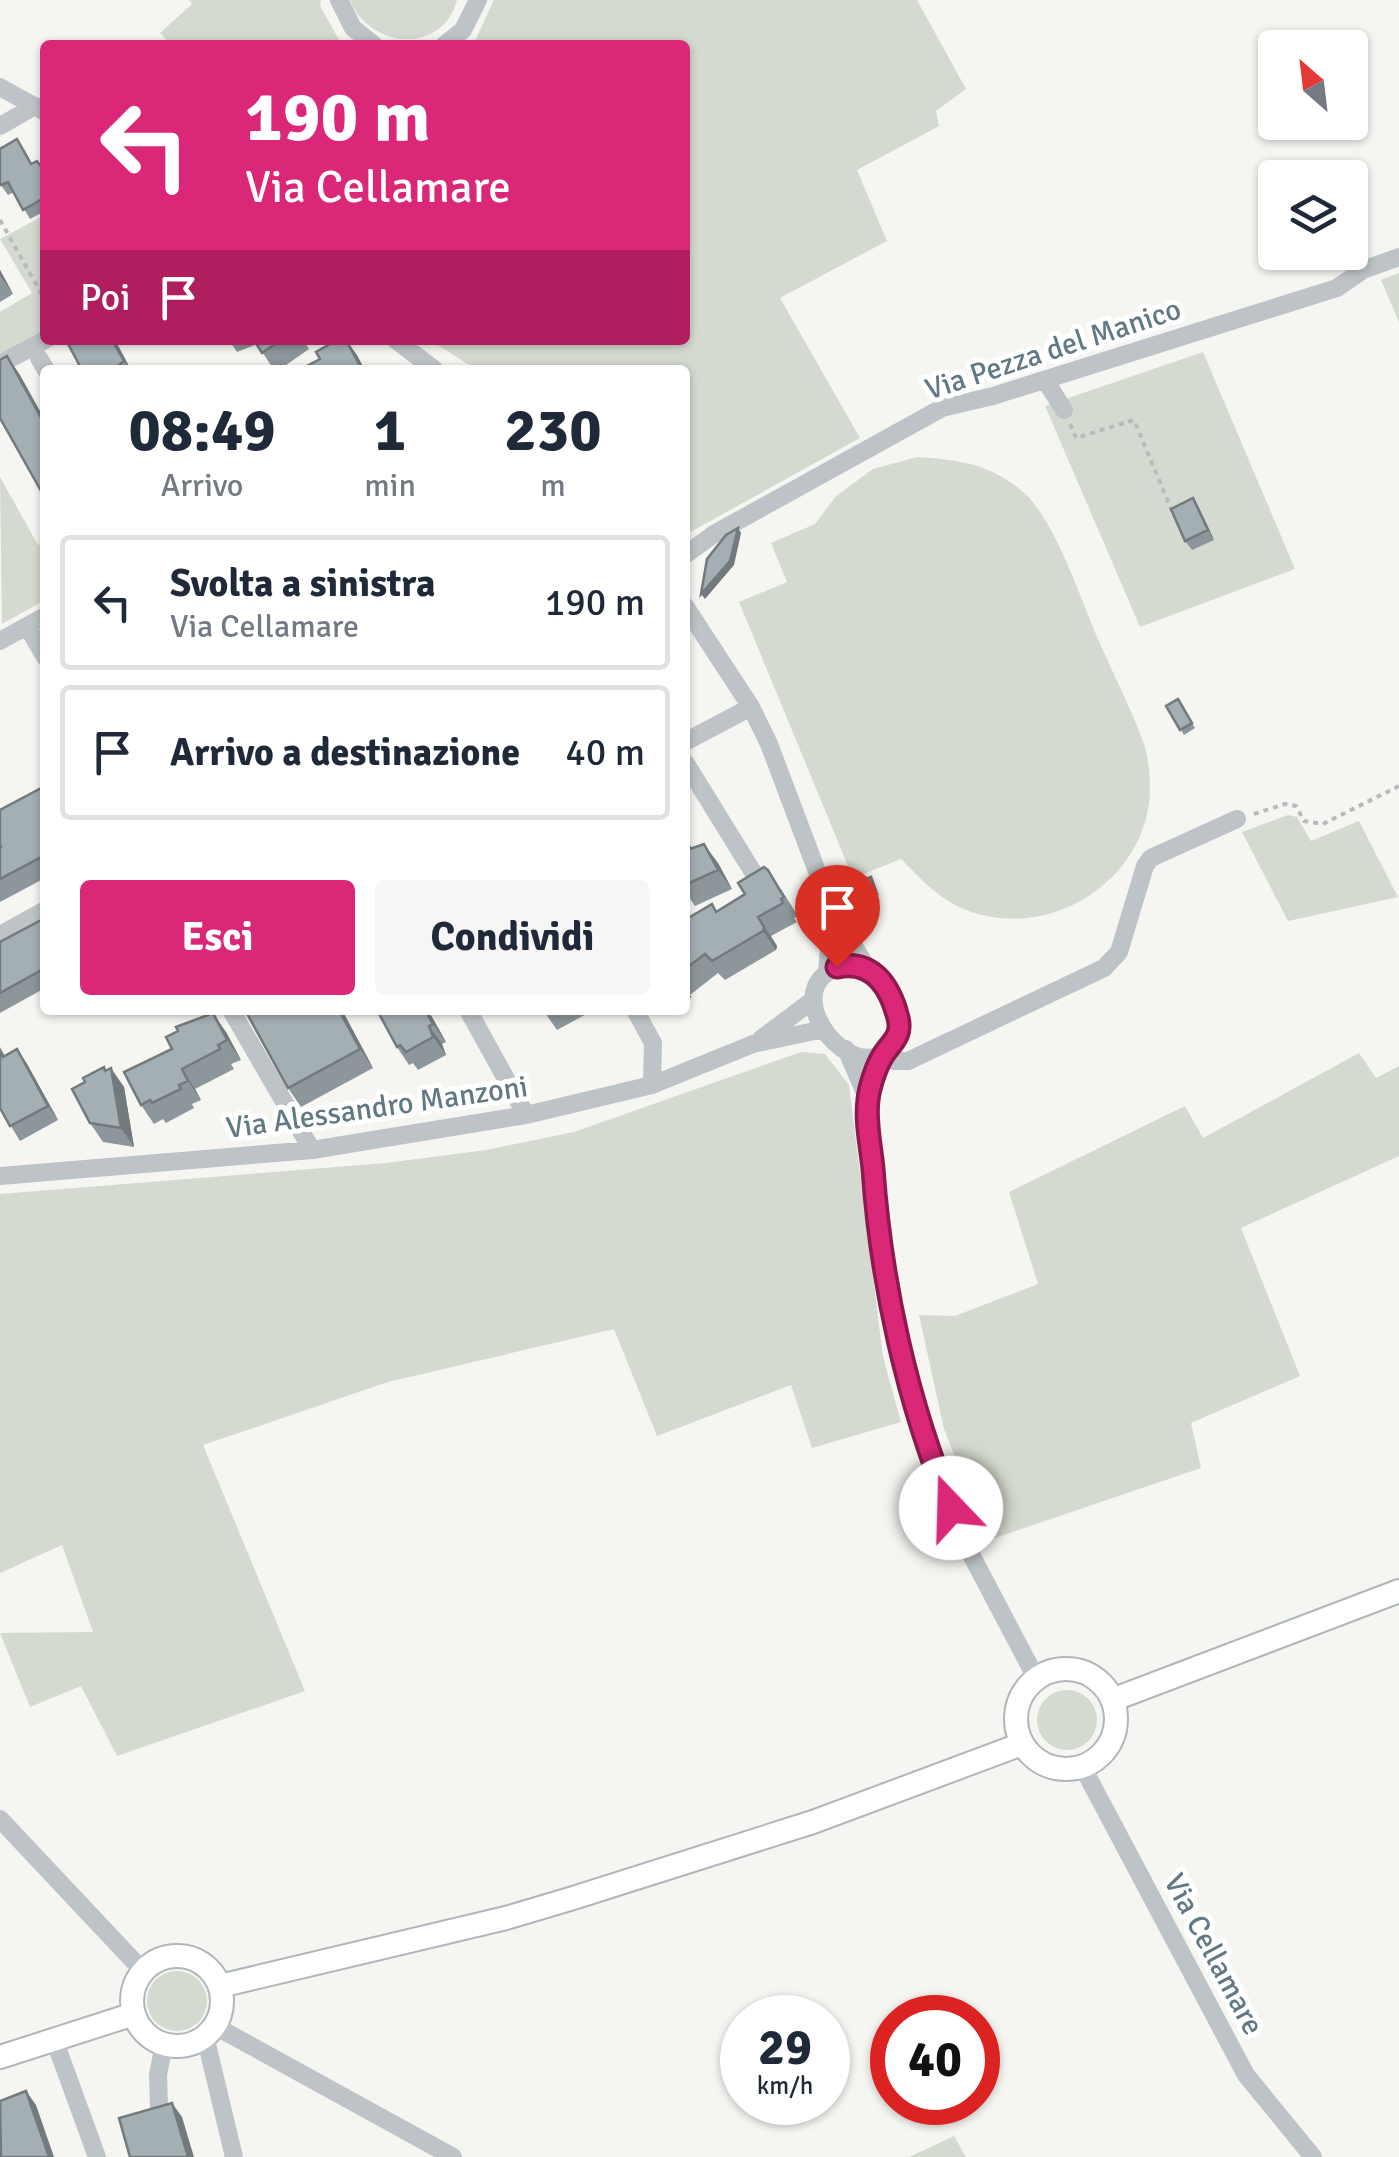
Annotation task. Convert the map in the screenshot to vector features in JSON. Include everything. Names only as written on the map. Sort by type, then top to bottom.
[{"type":"main road","points":[[1112,1700],[1399,1591]]},
{"type":"main road","points":[[1057,1669],[1080,1670],[1100,1681],[1112,1700],[1116,1723],[1111,1739],[1102,1752],[1082,1766],[1051,1766],[1036,1759],[1022,1744],[1016,1708],[1036,1678],[1057,1669]]},
{"type":"main road","points":[[220,1986],[506,1918],[570,1899],[813,1822],[1022,1744]]},
{"type":"main road","points":[[186,1956],[204,1964],[220,1986],[222,2003],[210,2031],[182,2046],[164,2044],[147,2035],[134,2014],[132,1991],[143,1971],[159,1959],[186,1956]]},
{"type":"main road","points":[[0,2058],[134,2014]]},
{"type":"street","points":[[339,0],[353,28],[368,40]]},
{"type":"street","points":[[450,40],[462,30],[478,0]]},
{"type":"street","points":[[0,87],[40,109]]},
{"type":"street","points":[[0,126],[40,109]]},
{"type":"street","name":"Via Pezza del Manico","points":[[690,551],[714,534],[942,408],[1045,380],[1337,288],[1363,270],[1399,257]]},
{"type":"street","points":[[402,345],[428,365]]},
{"type":"street","points":[[0,364],[43,356]]},
{"type":"street","points":[[1045,380],[1064,410]]},
{"type":"street","points":[[690,614],[751,707],[769,744],[832,912],[868,968],[883,983],[896,1012],[898,1038],[883,1054],[868,1100]]},
{"type":"street","points":[[0,642],[40,619]]},
{"type":"street","points":[[28,626],[40,647]]},
{"type":"street","points":[[690,739],[751,707]]},
{"type":"street","points":[[690,770],[756,877]]},
{"type":"street","points":[[868,968],[847,964],[820,980],[813,1000],[824,1030],[861,1057],[883,1054],[894,1061],[908,1061],[931,1052],[1104,968],[1119,952],[1145,866],[1152,858],[1237,819]]},
{"type":"street","points":[[828,972],[832,912]]},
{"type":"street","points":[[0,935],[40,913]]},
{"type":"street","name":"Via Alessandro Manzoni","points":[[753,1044],[813,1000]]},
{"type":"street","points":[[234,1015],[312,1150]]},
{"type":"street","points":[[471,1015],[526,1115]]},
{"type":"street","points":[[638,1015],[653,1043],[652,1085]]},
{"type":"street","name":"Via Alessandro Manzoni","points":[[0,1176],[312,1150],[526,1115],[652,1085],[753,1044],[824,1030]]},
{"type":"street","points":[[898,1038],[917,1050],[931,1052]]},
{"type":"street","points":[[846,1049],[868,1100],[877,1228],[902,1354],[932,1456],[965,1543],[1036,1678]]},
{"type":"street","name":"Via Cellamare","points":[[1082,1766],[1246,2074],[1313,2157]]},
{"type":"street","points":[[0,1820],[143,1971]]},
{"type":"street","points":[[210,2031],[234,2157]]},
{"type":"street","points":[[210,2031],[453,2157]]},
{"type":"street","points":[[54,2039],[97,2157]]},
{"type":"street","points":[[159,2107],[158,2075],[164,2044]]},
{"type":"path","points":[[0,220],[40,291]]},
{"type":"path","points":[[1064,410],[1076,438],[1134,420],[1175,517]]},
{"type":"path","points":[[1237,819],[1286,804],[1296,806],[1304,822],[1323,824],[1399,786]]},
{"type":"shaded area","points":[[189,0],[321,0],[320,6],[339,40],[167,40],[160,33],[192,4]]},
{"type":"shaded area","points":[[350,0],[457,0],[449,18],[437,30],[405,39],[373,28],[359,16]]},
{"type":"shaded area","points":[[494,0],[917,0],[966,89],[936,111],[939,126],[857,170],[887,241],[780,298],[860,438],[690,532],[690,365],[469,365],[438,345],[690,345],[690,40],[475,40]]},
{"type":"shaded area","points":[[40,218],[40,345],[55,345],[0,374],[0,312],[32,293],[0,239]]},
{"type":"shaded area","points":[[1399,273],[1399,322],[1381,280]]},
{"type":"shaded area","points":[[1203,352],[1295,569],[1140,627],[1045,406]]},
{"type":"shaded area","points":[[917,457],[985,469],[1022,491],[1034,503],[1066,560],[1144,744],[1150,788],[1145,822],[1132,852],[1112,878],[1086,898],[1057,912],[1025,918],[992,917],[959,907],[935,892],[901,859],[853,878],[739,602],[787,582],[771,543],[815,524],[836,496],[873,469]]},
{"type":"shaded area","points":[[0,477],[40,544],[40,603],[2,624]]},
{"type":"shaded area","points":[[1288,815],[1297,817],[1311,841],[1359,821],[1398,897],[1288,921],[1242,832]]},
{"type":"shaded area","points":[[801,1052],[825,1054],[849,1085],[883,1357],[901,1422],[812,1448],[791,1385],[657,1436],[614,1329],[388,1382],[203,1445],[305,1691],[117,1756],[81,1686],[30,1707],[0,1633],[93,1632],[62,1545],[0,1573],[0,1194],[386,1163],[486,1150],[574,1132]]},
{"type":"shaded area","points":[[1359,1053],[1376,1078],[1399,1066],[1399,1156],[1241,1228],[1300,1376],[1191,1423],[1201,1468],[989,1540],[944,1429],[919,1315],[955,1316],[1038,1284],[1009,1192],[1185,1106],[1203,1138]]},
{"type":"shaded area","points":[[1067,1690],[1088,1699],[1097,1720],[1088,1741],[1067,1750],[1046,1741],[1037,1720],[1046,1699]]},
{"type":"shaded area","points":[[177,1971],[198,1980],[207,2001],[198,2022],[177,2031],[156,2022],[147,2001],[156,1980]]},
{"type":"shaded area","points":[[954,2136],[966,2157],[909,2157]]},
{"type":"building","points":[[17,139],[31,164],[37,161],[40,165],[40,200],[23,210],[8,182],[0,184],[0,149]]},
{"type":"building","points":[[69,345],[115,345],[124,361],[119,365],[79,365]]},
{"type":"building","points":[[257,345],[274,345],[262,353]]},
{"type":"building","points":[[328,345],[349,345],[359,365],[309,365],[320,359],[316,352]]},
{"type":"building","points":[[7,356],[40,416],[40,489],[0,418],[0,360]]},
{"type":"building","points":[[1193,498],[1208,530],[1185,541],[1171,509]]},
{"type":"building","points":[[738,528],[730,561],[701,594],[707,559],[726,535]]},
{"type":"building","points":[[1178,699],[1192,723],[1180,730],[1166,706]]},
{"type":"building","points":[[40,789],[40,858],[0,879],[1,847],[0,810]]},
{"type":"building","points":[[704,844],[718,870],[690,883],[690,849]]},
{"type":"building","points":[[764,867],[784,897],[783,903],[758,917],[763,931],[712,961],[705,954],[690,965],[690,917],[712,904],[716,912],[745,894],[738,883]]},
{"type":"building","points":[[871,877],[876,891],[862,896],[857,883]]},
{"type":"building","points":[[40,921],[40,971],[0,993],[0,942]]},
{"type":"building","points":[[214,1015],[227,1040],[218,1045],[220,1049],[182,1069],[188,1081],[179,1085],[181,1089],[141,1105],[124,1072],[172,1049],[166,1037],[178,1031],[176,1027]]},
{"type":"building","points":[[248,1015],[342,1015],[360,1049],[288,1088]]},
{"type":"building","points":[[380,1015],[428,1015],[433,1037],[406,1052],[400,1045],[397,1047]]},
{"type":"building","points":[[17,1049],[48,1106],[10,1126],[0,1108],[0,1052],[3,1057]]},
{"type":"building","points":[[104,1067],[105,1071],[111,1068],[121,1128],[90,1123],[72,1089]]},
{"type":"building","points":[[26,2091],[49,2157],[1,2157],[0,2101]]},
{"type":"building","points":[[172,2103],[188,2157],[130,2157],[119,2118]]},
{"type":"route","points":[[837,967],[858,965],[877,975],[899,1020],[898,1038],[883,1054],[868,1100],[877,1228],[902,1354],[936,1474],[951,1508]]}]
